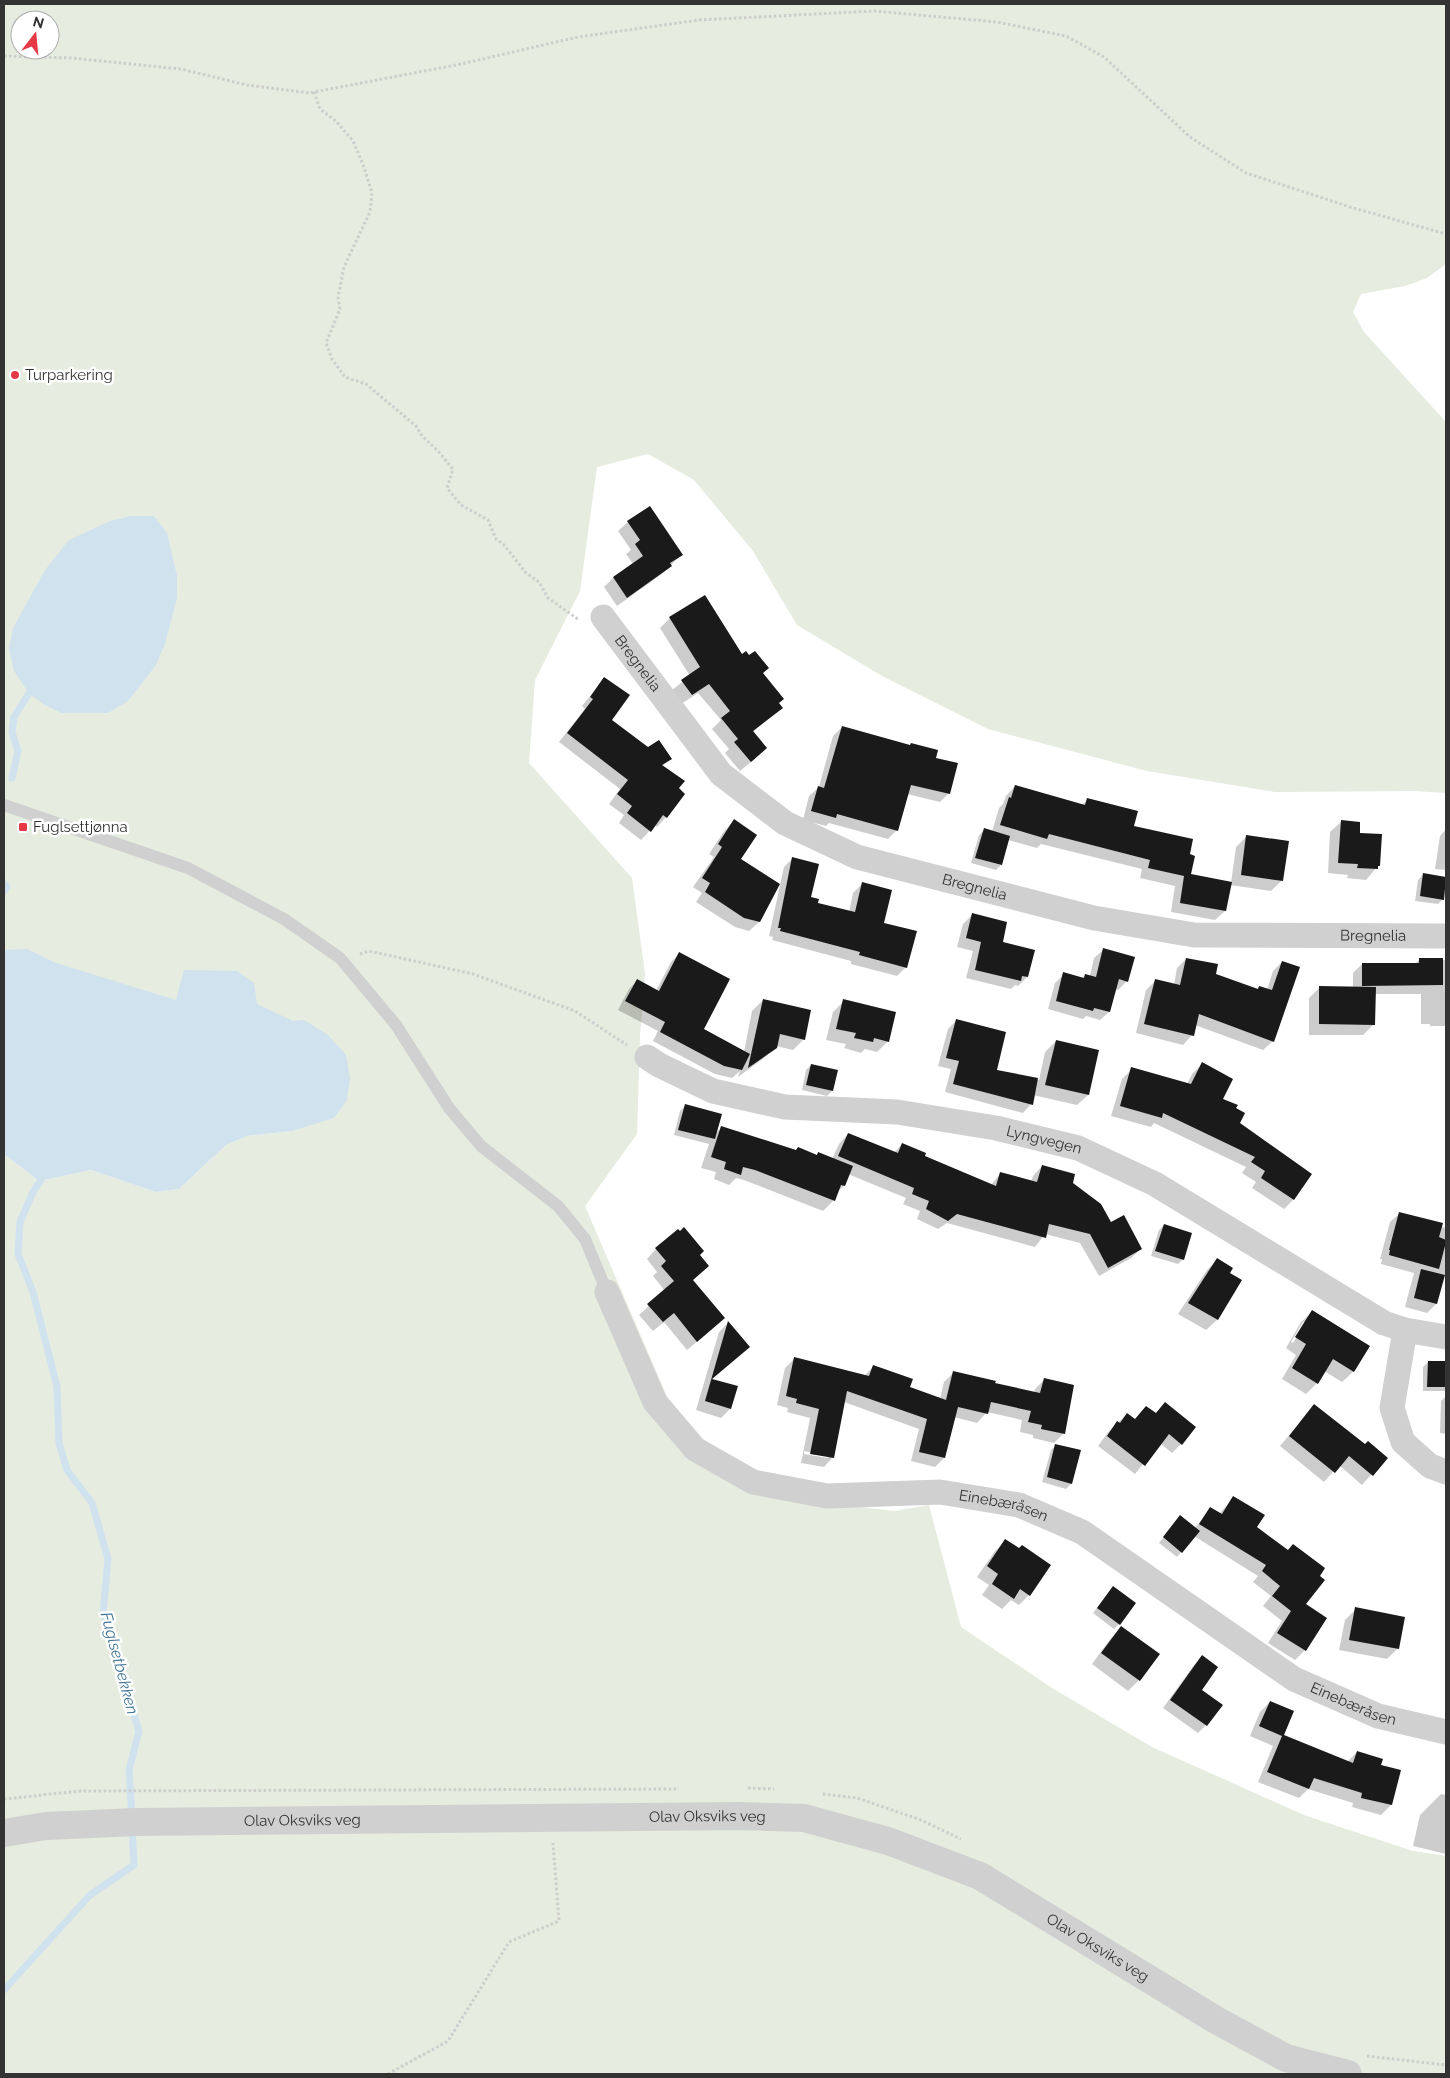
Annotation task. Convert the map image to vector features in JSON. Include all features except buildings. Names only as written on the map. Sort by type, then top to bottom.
[{"type":"street","name":"Bregnelia","points":[[603,617],[721,774],[785,823],[857,857],[1094,918],[1194,935],[1446,936]]},
{"type":"street","name":"Lyngvegen","points":[[647,1057],[659,1065],[713,1091],[785,1107],[896,1112],[996,1128],[1078,1148],[1156,1184],[1384,1323],[1404,1330],[1446,1337]]},
{"type":"street","name":"Einebæråsen","points":[[608,1292],[655,1402],[695,1449],[753,1482],[827,1496],[940,1492],[1019,1505],[1082,1532],[1294,1679],[1378,1716],[1446,1732]]},
{"type":"street","points":[[1404,1330],[1392,1408],[1403,1442],[1430,1466],[1446,1472]]},
{"type":"street","name":"Olav Oksviks veg","points":[[4,1833],[46,1826],[136,1822],[740,1816],[804,1818],[888,1841],[980,1876],[1216,2020],[1286,2058],[1355,2064]]},
{"type":"lane","points":[[4,805],[188,868],[284,919],[340,958],[396,1025],[449,1108],[481,1146],[558,1206],[585,1240],[608,1292]]},
{"type":"path","points":[[4,56],[71,58],[181,69],[247,84],[309,93],[461,64],[578,37],[699,20],[874,11],[996,22],[1066,36],[1104,56],[1190,137],[1246,174],[1350,208],[1446,234]]},
{"type":"path","points":[[314,92],[320,109],[336,121],[353,140],[372,193],[370,212],[344,267],[338,297],[340,310],[326,344],[332,359],[345,377],[366,384],[416,426],[422,436],[453,469],[447,488],[461,506],[488,520],[496,539],[504,545],[526,572],[539,582],[548,598],[582,622],[603,617]]},
{"type":"path","points":[[340,958],[369,951],[473,974],[575,1011],[647,1057]]},
{"type":"path","points":[[4,1799],[81,1791],[686,1788]]},
{"type":"path","points":[[745,1788],[783,1790]]},
{"type":"path","points":[[820,1794],[857,1798],[921,1820],[966,1841]]},
{"type":"path","points":[[388,2074],[448,2041],[509,1942],[558,1921],[551,1818]]},
{"type":"path","points":[[1355,2064],[1446,2065]]},
{"type":"shaded area","points":[[4,4],[1446,4],[1446,264],[1427,278],[1405,286],[1361,294],[1353,312],[1364,332],[1446,422],[1446,793],[1415,791],[1275,792],[1147,771],[988,729],[882,676],[797,625],[753,551],[694,480],[648,454],[597,467],[580,591],[535,680],[529,763],[632,878],[645,974],[640,1036],[637,1134],[585,1206],[687,1443],[844,1505],[894,1511],[929,1505],[961,1627],[1052,1688],[1152,1747],[1304,1815],[1413,1851],[1446,1856],[1446,2074],[4,2074],[4,1154],[39,1181],[91,1170],[156,1192],[179,1189],[226,1145],[247,1136],[292,1131],[4,960]]},
{"type":"water","points":[[131,516],[154,516],[167,533],[177,576],[177,598],[165,644],[156,665],[128,701],[108,713],[61,713],[43,704],[29,693],[14,671],[9,649],[13,628],[45,570],[69,540],[110,521]]},
{"type":"water","points":[[27,949],[56,963],[176,1000],[184,970],[237,971],[254,983],[257,1004],[293,1021],[304,1020],[328,1035],[346,1055],[350,1078],[347,1100],[334,1118],[292,1131],[247,1136],[226,1145],[179,1189],[156,1192],[91,1170],[39,1181],[4,1154],[4,950]]},
{"type":"waterway","points":[[12,778],[18,751],[12,732],[14,717],[29,693]]},
{"type":"waterway","points":[[4,883],[7,887],[4,891]]},
{"type":"waterway","name":"Fuglsetbekken","points":[[41,1180],[33,1192],[20,1222],[18,1254],[33,1292],[57,1387],[59,1443],[67,1470],[92,1503],[108,1559],[103,1613],[139,1731],[129,1770],[132,1818]]},
{"type":"waterway","name":"Fuglsetbekken","points":[[4,1990],[90,1895],[134,1865],[132,1829]]},
{"type":"place","name":"Turparkering","points":[[15,375]]},
{"type":"place","name":"Fuglsettjønna","points":[[23,827]]}]
